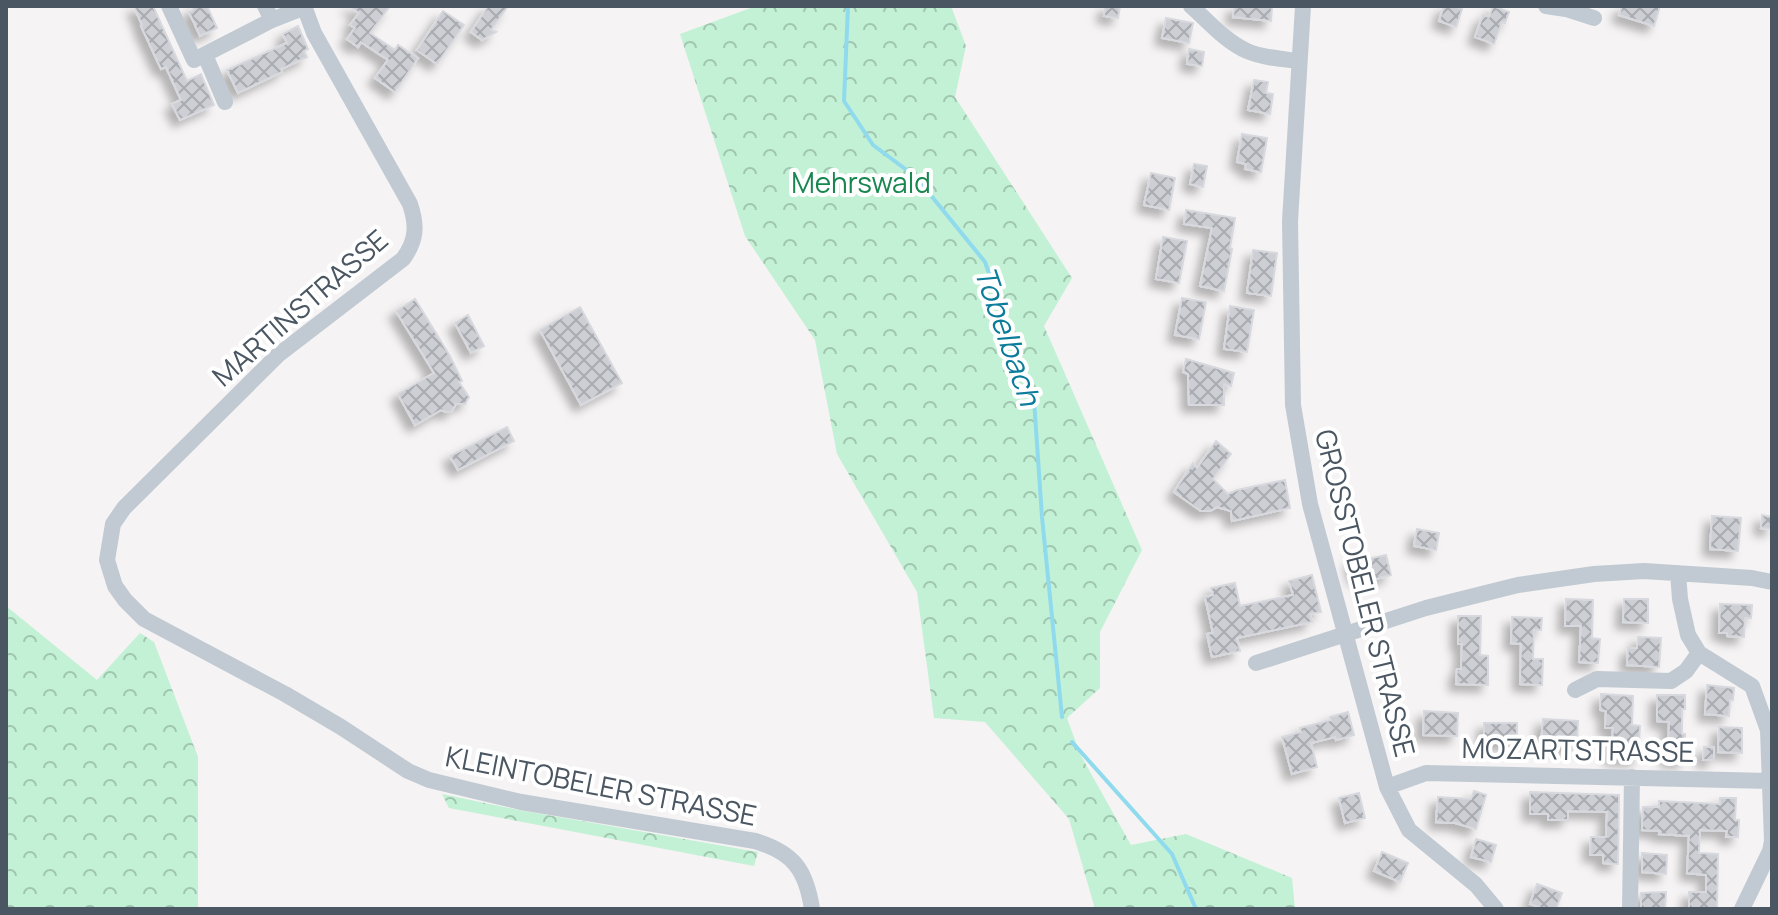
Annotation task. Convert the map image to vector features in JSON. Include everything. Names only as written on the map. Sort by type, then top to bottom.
[{"type":"street","points":[[169,6],[194,60],[269,13],[304,6]]},
{"type":"street","name":"MARTINSTRASSE","points":[[144,619],[115,586],[107,560],[113,524],[124,508],[278,355],[403,259],[413,241],[414,218],[410,204],[314,33],[304,6]]},
{"type":"street","points":[[1191,6],[1244,50],[1299,61]]},
{"type":"street","name":"GROSSTOBELER STRASSE","points":[[1303,6],[1290,221],[1293,405],[1310,504],[1387,787],[1409,830],[1476,885],[1496,909]]},
{"type":"street","points":[[1546,6],[1588,13]]},
{"type":"street","points":[[205,55],[225,102]]},
{"type":"street","points":[[1256,663],[1426,608],[1518,585],[1594,574],[1644,571],[1772,582]]},
{"type":"street","points":[[1678,573],[1688,635],[1699,653],[1752,686],[1770,730],[1772,841],[1742,909]]},
{"type":"street","name":"KLEINTOBELER STRASSE","points":[[144,619],[285,694],[408,771],[429,780],[521,802],[771,846],[795,862],[809,889],[812,909]]},
{"type":"street","points":[[1575,690],[1597,679],[1671,681],[1686,671],[1699,653]]},
{"type":"street","name":"MOZARTSTRASSE","points":[[1387,787],[1426,773],[1770,781]]},
{"type":"street","points":[[1630,909],[1632,777]]},
{"type":"green space","name":"Mehrswald","points":[[756,6],[951,6],[966,46],[955,97],[1072,278],[1044,326],[1142,550],[1100,632],[1100,688],[1067,718],[1080,754],[1131,845],[1186,834],[1292,878],[1295,909],[1095,909],[1069,819],[985,722],[934,718],[917,592],[837,454],[815,340],[745,236],[680,34]]},
{"type":"green space","points":[[6,606],[97,680],[140,633],[154,642],[198,757],[198,909],[6,909]]},
{"type":"green space","points":[[442,794],[758,852],[754,866],[449,808]]},
{"type":"building","points":[[134,6],[153,6],[187,81],[201,74],[214,105],[180,120],[172,104],[181,100],[166,67],[161,69]]},
{"type":"building","points":[[194,6],[207,6],[217,28],[200,36],[189,12]]},
{"type":"building","points":[[349,6],[390,6],[370,33],[395,50],[398,45],[418,58],[395,92],[375,78],[388,60],[361,42],[358,47],[347,39],[355,28],[350,25],[359,13]]},
{"type":"building","points":[[488,6],[508,6],[491,30],[496,32],[482,40],[471,32]]},
{"type":"building","points":[[1105,6],[1120,6],[1118,18],[1104,16]]},
{"type":"building","points":[[1234,6],[1272,6],[1271,21],[1233,17]]},
{"type":"building","points":[[1444,6],[1462,9],[1456,27],[1439,21]]},
{"type":"building","points":[[1493,6],[1509,12],[1494,44],[1475,37],[1483,15],[1489,17]]},
{"type":"building","points":[[1622,6],[1660,6],[1654,26],[1619,15]]},
{"type":"building","points":[[443,11],[464,25],[437,64],[417,50]]},
{"type":"building","points":[[1166,18],[1193,23],[1189,43],[1162,38]]},
{"type":"building","points":[[298,26],[308,49],[304,51],[307,57],[238,93],[227,70],[287,43],[283,34]]},
{"type":"building","points":[[1189,49],[1204,52],[1202,66],[1187,64]]},
{"type":"building","points":[[1254,80],[1268,82],[1266,93],[1273,94],[1270,114],[1248,110]]},
{"type":"building","points":[[1242,134],[1267,138],[1261,172],[1245,169],[1246,164],[1237,162]]},
{"type":"building","points":[[1194,164],[1207,166],[1203,187],[1190,184]]},
{"type":"building","points":[[1151,173],[1175,178],[1169,210],[1144,205]]},
{"type":"building","points":[[1186,210],[1235,218],[1224,291],[1200,286],[1212,228],[1184,224]]},
{"type":"building","points":[[1163,237],[1187,241],[1179,283],[1156,279]]},
{"type":"building","points":[[1253,250],[1277,253],[1271,296],[1247,293]]},
{"type":"building","points":[[1182,298],[1206,302],[1199,339],[1175,335]]},
{"type":"building","points":[[415,299],[450,356],[462,381],[459,382],[469,397],[465,404],[456,404],[451,412],[441,410],[415,425],[398,394],[434,373],[396,311]]},
{"type":"building","points":[[1230,306],[1254,310],[1247,352],[1224,349]]},
{"type":"building","points":[[580,307],[622,383],[581,405],[540,330]]},
{"type":"building","points":[[468,315],[484,346],[471,353],[455,323]]},
{"type":"building","points":[[1186,359],[1234,373],[1231,386],[1224,384],[1224,405],[1189,405],[1188,374],[1183,372]]},
{"type":"building","points":[[507,427],[514,441],[458,470],[450,456]]},
{"type":"building","points":[[1216,441],[1231,454],[1213,479],[1228,494],[1285,480],[1290,508],[1232,521],[1231,511],[1217,507],[1201,511],[1174,492],[1193,463],[1197,468]]},
{"type":"building","points":[[1762,515],[1772,517],[1772,529],[1761,528]]},
{"type":"building","points":[[1712,516],[1741,518],[1738,551],[1710,549]]},
{"type":"building","points":[[1417,529],[1439,533],[1436,550],[1414,546]]},
{"type":"building","points":[[1386,555],[1391,575],[1368,581],[1366,576],[1356,578],[1351,560]]},
{"type":"building","points":[[1312,575],[1321,612],[1310,614],[1312,622],[1237,638],[1240,651],[1212,657],[1207,634],[1213,633],[1205,597],[1213,595],[1211,588],[1235,583],[1240,606],[1293,595],[1289,581]]},
{"type":"building","points":[[1566,599],[1593,600],[1592,638],[1600,639],[1598,663],[1579,662],[1581,626],[1565,626]]},
{"type":"building","points":[[1624,599],[1648,599],[1648,623],[1623,622]]},
{"type":"building","points":[[1720,604],[1752,605],[1751,618],[1745,618],[1744,637],[1719,633]]},
{"type":"building","points":[[1458,616],[1481,616],[1480,655],[1488,656],[1488,685],[1456,684],[1457,669],[1461,669],[1462,644],[1458,644]]},
{"type":"building","points":[[1512,617],[1542,618],[1541,630],[1534,630],[1533,659],[1543,659],[1542,685],[1520,684],[1521,644],[1511,643]]},
{"type":"building","points":[[1638,637],[1661,638],[1659,667],[1627,665],[1628,648],[1637,648]]},
{"type":"building","points":[[1707,685],[1734,688],[1729,716],[1705,714]]},
{"type":"building","points":[[1601,694],[1633,696],[1632,725],[1640,726],[1638,759],[1611,758],[1613,728],[1605,728],[1606,711],[1600,710]]},
{"type":"building","points":[[1657,695],[1685,695],[1682,734],[1685,734],[1685,761],[1668,760],[1669,722],[1657,721]]},
{"type":"building","points":[[1424,711],[1458,713],[1457,736],[1423,735]]},
{"type":"building","points":[[1348,712],[1354,735],[1311,743],[1317,767],[1292,774],[1282,737]]},
{"type":"building","points":[[1543,719],[1578,721],[1577,747],[1541,745]]},
{"type":"building","points":[[1484,723],[1517,723],[1517,743],[1484,743]]},
{"type":"building","points":[[1719,727],[1742,728],[1742,753],[1718,752]]},
{"type":"building","points":[[1704,747],[1714,747],[1714,760],[1703,760]]},
{"type":"building","points":[[1474,791],[1486,795],[1476,829],[1436,822],[1438,797],[1471,799]]},
{"type":"building","points":[[1530,792],[1619,795],[1618,864],[1603,863],[1603,855],[1590,855],[1591,837],[1606,837],[1607,812],[1568,811],[1568,820],[1548,820],[1548,814],[1530,814]]},
{"type":"building","points":[[1359,793],[1365,818],[1345,823],[1339,798]]},
{"type":"building","points":[[1720,798],[1736,798],[1738,837],[1726,837],[1727,831],[1700,830],[1699,853],[1718,854],[1717,909],[1689,909],[1689,892],[1706,892],[1706,875],[1687,873],[1689,836],[1642,830],[1643,807],[1659,807],[1659,801],[1720,804]]},
{"type":"building","points":[[1476,839],[1496,845],[1491,862],[1471,857]]},
{"type":"building","points":[[1382,852],[1408,863],[1400,882],[1374,871]]},
{"type":"building","points":[[1642,853],[1667,855],[1666,874],[1642,872]]},
{"type":"building","points":[[1537,884],[1562,893],[1556,909],[1530,904]]},
{"type":"building","points":[[1666,892],[1665,909],[1641,909],[1641,893]]},
{"type":"waterway","name":"Tobelbach","points":[[848,6],[844,101],[873,145],[916,177],[985,262],[1034,400],[1062,717]]},
{"type":"waterway","name":"Tobelbach","points":[[1072,742],[1172,854],[1196,909]]}]
